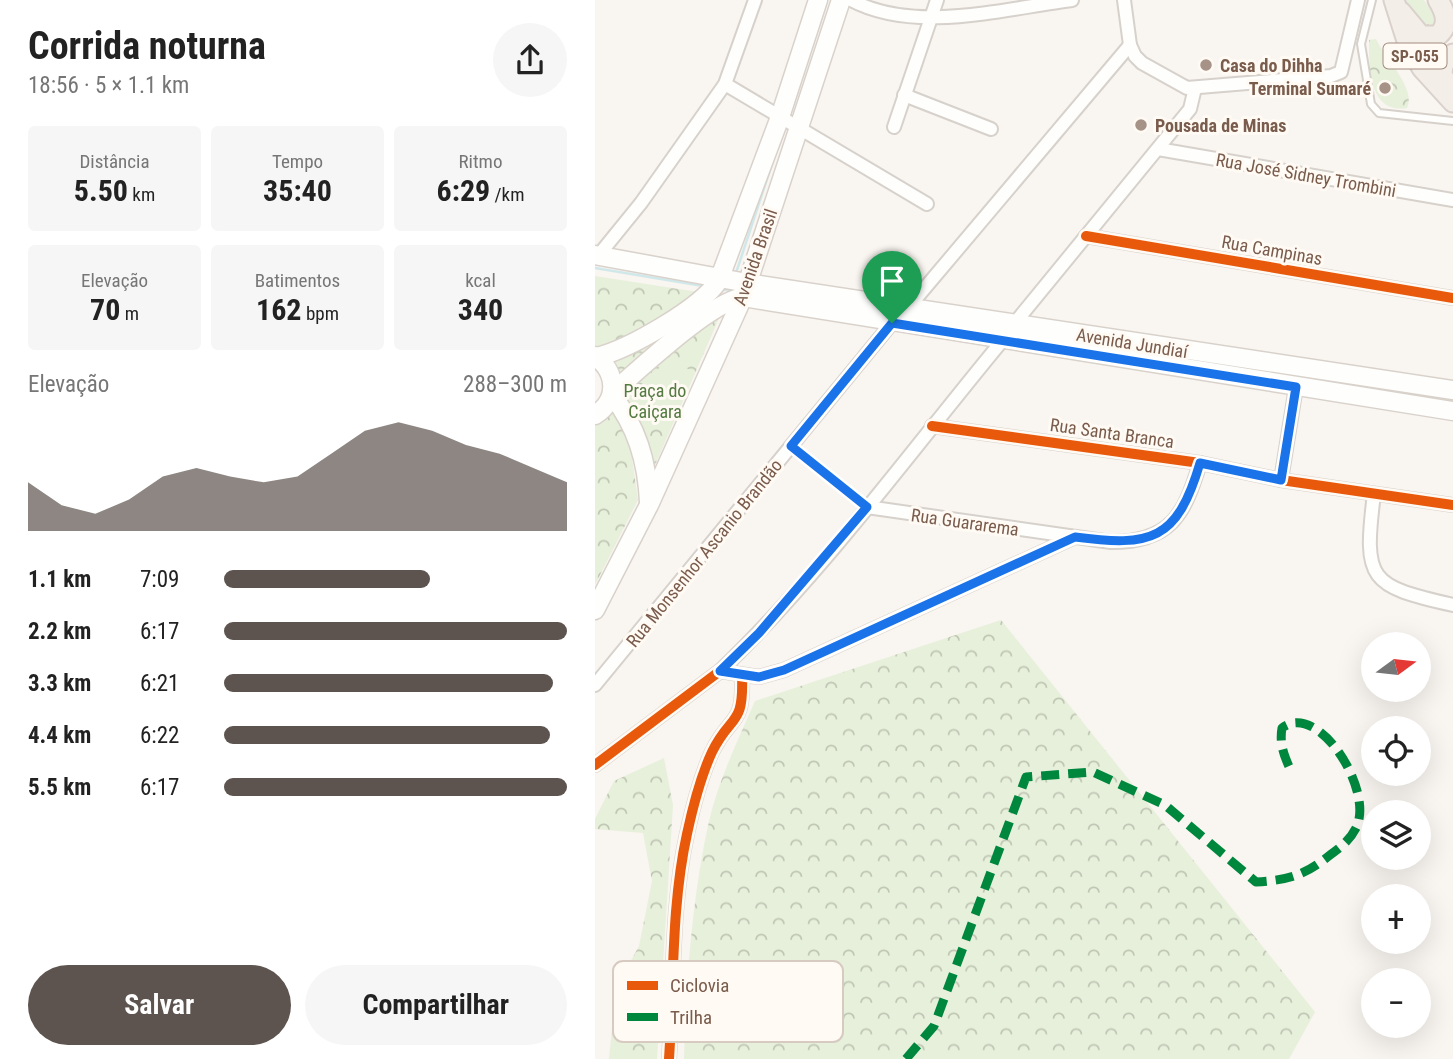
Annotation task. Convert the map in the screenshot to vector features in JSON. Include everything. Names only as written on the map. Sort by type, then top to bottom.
[{"type":"main road","name":"Avenida Brasil","points":[[732,287],[789,122],[818,0]]},
{"type":"main road","name":"Avenida Brasil","points":[[595,610],[649,505],[732,287],[789,122],[841,0]]},
{"type":"main road","name":"SP-055","points":[[1395,3],[1421,36],[1428,38],[1444,31],[1445,13],[1438,0]]},
{"type":"main road","name":"SP-055","points":[[1395,3],[1408,44],[1422,68],[1453,102]]},
{"type":"main road","name":"SP-055","points":[[1453,54],[1443,64],[1442,75],[1453,93]]},
{"type":"main road","points":[[596,255],[732,287]]},
{"type":"main road","name":"Avenida Jundiaí","points":[[732,287],[908,308],[1453,390]]},
{"type":"main road","name":"Avenida Jundiaí","points":[[732,287],[892,323],[1453,411]]},
{"type":"main road","points":[[595,415],[610,402],[612,393],[610,374],[596,357],[635,343],[732,287]]},
{"type":"main road","points":[[612,393],[700,320],[732,287]]},
{"type":"main road","points":[[612,393],[625,411],[642,449],[647,472],[649,505]]},
{"type":"street","points":[[596,255],[641,203],[725,84],[755,0]]},
{"type":"street","points":[[851,0],[869,10],[898,17],[930,18],[1022,3],[1072,0]]},
{"type":"street","points":[[894,127],[937,0]]},
{"type":"street","points":[[1124,0],[1130,45],[1142,63],[1175,84],[1195,88],[1331,76],[1341,72],[1358,0]]},
{"type":"street","points":[[908,308],[1130,45]]},
{"type":"street","points":[[725,84],[927,204]]},
{"type":"street","points":[[1014,324],[1190,109],[1195,88]]},
{"type":"street","points":[[904,95],[991,129]]},
{"type":"street","name":"Rua José Sidney Trombini","points":[[1158,149],[1453,200]]},
{"type":"street","name":"Rua Campinas","points":[[1086,236],[1453,298]]},
{"type":"street","name":"Rua Monsenhor Ascanio Brandão","points":[[595,685],[892,323]]},
{"type":"street","points":[[595,765],[720,671],[759,633],[867,507],[1002,341]]},
{"type":"street","points":[[1281,480],[1296,387]]},
{"type":"street","name":"Rua Santa Branca","points":[[932,426],[1200,463],[1281,480],[1453,505]]},
{"type":"street","name":"Rua Guararema","points":[[867,507],[1075,537],[1132,542],[1168,527],[1180,514],[1191,492],[1200,463]]},
{"type":"street","points":[[1374,494],[1368,543],[1373,570],[1385,586],[1453,605]]},
{"type":"street","points":[[720,671],[759,677],[784,670],[1075,537]]},
{"type":"street","points":[[677,961],[687,837],[700,782],[712,754],[741,709],[742,676]]},
{"type":"lane","points":[[1372,0],[1361,44],[1371,104],[1379,113],[1408,119],[1431,116],[1453,121]]},
{"type":"lane","points":[[791,446],[867,507]]},
{"type":"green space","points":[[1401,0],[1424,0],[1439,22],[1428,33]]},
{"type":"green space","points":[[1376,39],[1404,83],[1409,100],[1407,108],[1394,108],[1378,97],[1371,75],[1369,40]]},
{"type":"green space","name":"Praça do Caiçara","points":[[595,276],[698,292],[635,338],[595,348]]},
{"type":"green space","name":"Praça do Caiçara","points":[[712,295],[734,295],[619,384],[610,362]]},
{"type":"green space","name":"Praça do Caiçara","points":[[720,316],[652,472],[626,403],[626,394],[686,337]]},
{"type":"green space","points":[[663,358],[693,371],[668,430],[638,417]]},
{"type":"green space","name":"Praça do Caiçara","points":[[613,406],[631,451],[638,500],[595,585],[595,421]]},
{"type":"green space","points":[[1001,620],[1315,1012],[1289,1059],[684,1059],[685,1042],[843,1042],[843,961],[689,961],[698,880],[709,821],[729,760],[755,701]]},
{"type":"green space","points":[[664,758],[673,805],[663,961],[631,961],[639,946],[652,881],[643,833],[595,829],[595,819],[614,781]]},
{"type":"green space","points":[[613,1018],[613,1042],[658,1042],[657,1059],[609,1059]]},
{"type":"waterway","points":[[820,23],[827,0]]},
{"type":"waterway","points":[[735,276],[778,146]]},
{"type":"waterway","points":[[595,268],[703,286]]},
{"type":"waterway","points":[[720,289],[734,291]]},
{"type":"marked path","points":[[906,1059],[934,1026],[1026,777],[1093,772],[1165,805],[1256,882],[1287,878],[1312,868],[1341,847],[1356,828],[1360,812],[1358,793],[1351,773],[1327,738],[1312,727],[1297,723],[1282,728],[1281,734],[1283,751],[1292,773]]},
{"type":"cycle path","points":[[1086,236],[1453,298]]},
{"type":"cycle path","points":[[932,426],[1200,463],[1281,480],[1453,505]]},
{"type":"cycle path","points":[[595,765],[720,671],[759,677],[784,670],[1075,537]]},
{"type":"cycle path","points":[[674,961],[678,889],[697,792],[712,752],[738,712],[741,704],[742,675]]},
{"type":"cycle path","points":[[669,1059],[670,1042]]},
{"type":"place","name":"Casa do Dihha","points":[[1206,65]]},
{"type":"place","name":"Terminal Sumaré","points":[[1385,88]]},
{"type":"place","name":"Pousada de Minas","points":[[1141,125]]},
{"type":"route","points":[[892,323],[1296,387],[1281,480],[1200,463],[1191,492],[1180,514],[1168,527],[1148,538],[1132,542],[1111,542],[1075,537],[769,676],[742,676],[720,671],[759,633],[867,507],[791,446],[892,323]]}]
